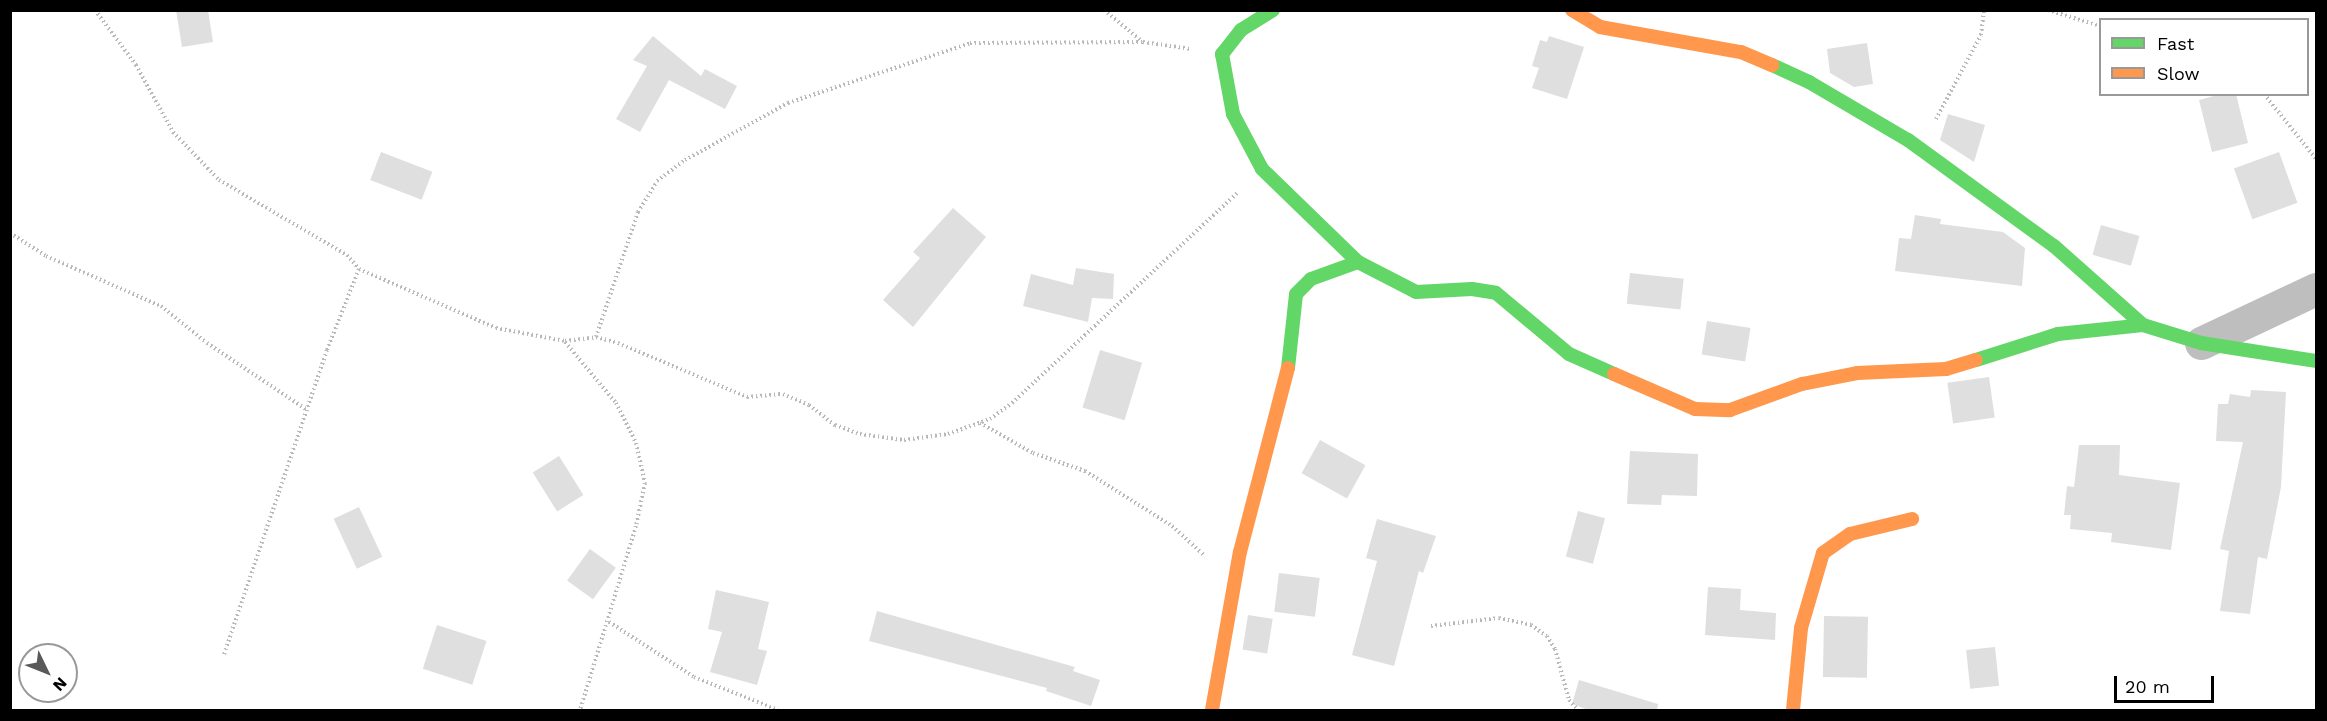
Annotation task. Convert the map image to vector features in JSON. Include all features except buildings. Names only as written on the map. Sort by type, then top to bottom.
[{"type":"street","points":[[1273,10],[1241,30],[1222,54],[1222,76],[1233,114],[1262,169],[1358,262],[1416,292],[1472,290],[1496,293],[1569,354],[1657,394],[1713,412],[1730,410],[1802,384],[1857,373],[1906,374],[1946,369],[2058,334],[2143,326],[2201,343],[2316,361]]},
{"type":"street","points":[[1572,10],[1600,27],[1693,42],[1766,61],[1844,101],[1922,149],[2054,246],[2143,326]]},
{"type":"street","points":[[1212,711],[1234,582],[1289,363],[1290,324],[1296,294],[1311,279],[1358,262]]},
{"type":"street","points":[[2201,343],[2316,289]]},
{"type":"street","points":[[1793,711],[1801,628],[1823,553],[1850,534],[1912,519]]},
{"type":"path","points":[[95,10],[136,65],[173,132],[219,180],[347,255],[358,269],[496,328],[565,341],[596,337],[618,343],[747,397],[783,394],[809,405],[835,425],[860,434],[904,440],[948,434],[980,423],[1012,403],[1262,169]]},
{"type":"path","points":[[1104,10],[1143,42]]},
{"type":"path","points":[[1922,149],[1982,35],[1984,10]]},
{"type":"path","points":[[2048,10],[2099,26]]},
{"type":"path","points":[[596,337],[638,212],[657,181],[685,160],[788,103],[970,43],[1143,42],[1222,54]]},
{"type":"path","points":[[2266,96],[2316,159]]},
{"type":"path","points":[[10,234],[46,256],[161,306],[207,344],[307,410]]},
{"type":"path","points":[[224,654],[307,410],[358,269]]},
{"type":"path","points":[[565,341],[616,403],[636,442],[645,483],[609,622],[580,711]]},
{"type":"path","points":[[980,423],[1033,453],[1085,471],[1172,526],[1234,582]]},
{"type":"path","points":[[1431,626],[1499,618],[1531,625],[1546,636],[1555,649],[1569,700],[1578,711]]},
{"type":"path","points":[[609,622],[694,677],[778,711]]},
{"type":"traffic: fast","points":[[1273,10],[1241,30],[1222,54],[1233,114],[1262,169],[1358,262],[1416,292],[1472,289],[1496,293],[1569,354],[1614,374]]},
{"type":"traffic: fast","points":[[1772,65],[1809,82],[1908,140],[2054,246],[2143,325]]},
{"type":"traffic: fast","points":[[1288,368],[1296,294],[1311,279],[1358,262]]},
{"type":"traffic: fast","points":[[1976,360],[2058,334],[2143,325],[2201,343],[2316,361]]},
{"type":"traffic: slow","points":[[1572,10],[1600,27],[1741,52],[1772,65]]},
{"type":"traffic: slow","points":[[1614,374],[1695,409],[1730,410],[1802,384],[1857,373],[1946,369],[1976,360]]},
{"type":"traffic: slow","points":[[1212,710],[1240,552],[1288,368]]},
{"type":"traffic: slow","points":[[1793,710],[1801,628],[1823,553],[1850,534],[1912,519]]}]
